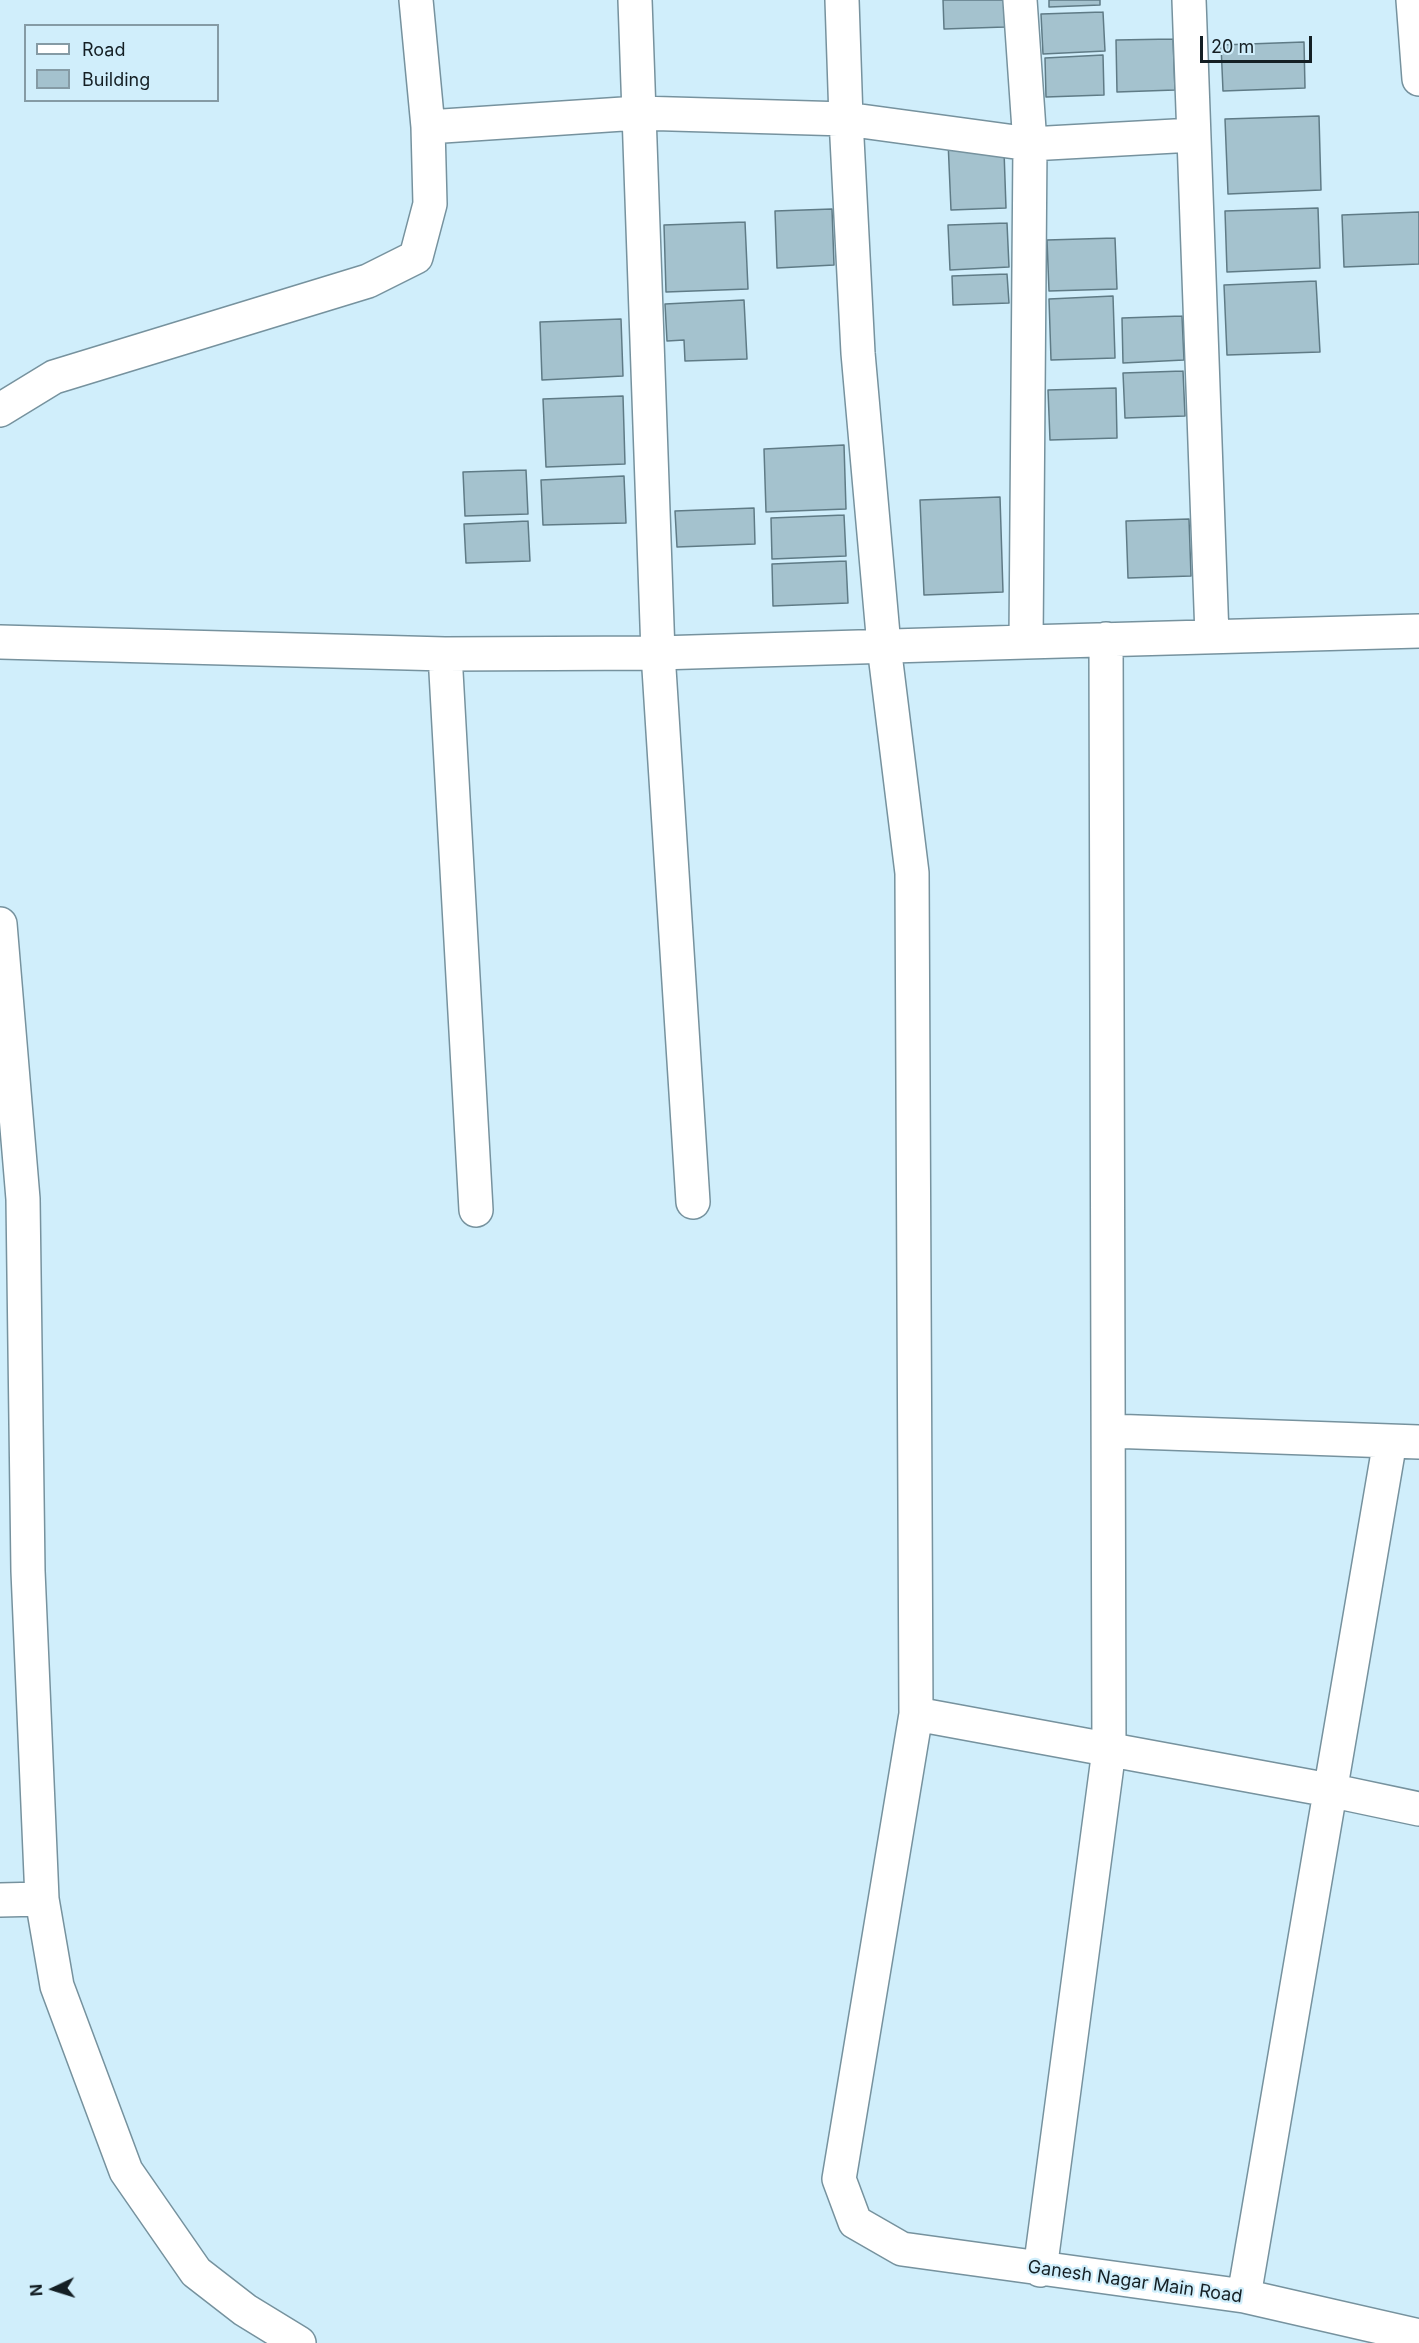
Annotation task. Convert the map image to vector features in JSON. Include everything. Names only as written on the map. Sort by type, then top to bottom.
[{"type":"street","points":[[0,410],[54,377],[368,281],[416,257],[430,204],[428,127],[416,0]]},
{"type":"street","points":[[635,0],[658,653],[693,1202]]},
{"type":"street","points":[[842,0],[858,353],[884,646],[912,873],[916,1714],[1329,1790],[1419,1809]]},
{"type":"street","points":[[1020,0],[1030,144],[1026,642]]},
{"type":"street","points":[[1189,0],[1212,636]]},
{"type":"street","points":[[1413,0],[1419,79]]},
{"type":"street","points":[[428,127],[638,113],[846,119],[1030,144],[1194,135]]},
{"type":"street","points":[[0,642],[445,654],[658,653],[1419,631]]},
{"type":"street","points":[[1040,2270],[1109,1750],[1106,639]]},
{"type":"street","points":[[445,654],[476,1210]]},
{"type":"street","points":[[0,924],[23,1199],[14,1387],[28,1571],[42,1899],[57,1986],[88,2076],[126,2171],[196,2272],[245,2310],[299,2343]]},
{"type":"street","points":[[1109,1431],[1405,1441],[1329,1790],[1244,2296]]},
{"type":"street","name":"Ganesh Nagar Main Road","points":[[916,1714],[839,2179],[855,2222],[902,2249],[1040,2270],[1244,2296],[1419,2336]]},
{"type":"street","points":[[0,1900],[42,1899]]},
{"type":"building","points":[[943,0],[1004,0],[1005,27],[944,29]]},
{"type":"building","points":[[1049,0],[1100,0],[1100,5],[1049,7]]},
{"type":"building","points":[[1103,12],[1105,51],[1043,54],[1041,14]]},
{"type":"building","points":[[1173,39],[1175,90],[1117,92],[1116,40]]},
{"type":"building","points":[[1304,42],[1305,88],[1223,91],[1221,45]]},
{"type":"building","points":[[1103,55],[1104,95],[1046,97],[1045,58]]},
{"type":"building","points":[[1319,116],[1321,190],[1228,194],[1225,119]]},
{"type":"building","points":[[948,141],[1004,151],[1006,208],[951,210]]},
{"type":"building","points":[[1318,208],[1320,268],[1227,272],[1225,211]]},
{"type":"building","points":[[832,209],[834,265],[777,268],[775,211]]},
{"type":"building","points":[[1419,212],[1419,264],[1344,267],[1342,215]]},
{"type":"building","points":[[745,222],[748,289],[666,292],[664,225]]},
{"type":"building","points":[[1007,223],[1009,267],[950,270],[948,225]]},
{"type":"building","points":[[1115,238],[1117,289],[1049,291],[1047,240]]},
{"type":"building","points":[[1007,274],[1009,303],[953,305],[952,276]]},
{"type":"building","points":[[1316,281],[1320,352],[1227,355],[1224,285]]},
{"type":"building","points":[[1113,296],[1115,358],[1051,360],[1049,299]]},
{"type":"building","points":[[744,300],[747,359],[685,361],[684,340],[667,341],[665,304]]},
{"type":"building","points":[[1182,316],[1184,360],[1123,363],[1122,318]]},
{"type":"building","points":[[621,319],[623,376],[542,380],[540,322]]},
{"type":"building","points":[[1183,371],[1185,416],[1125,418],[1123,373]]},
{"type":"building","points":[[1116,388],[1117,438],[1050,440],[1048,390]]},
{"type":"building","points":[[623,396],[625,464],[546,467],[543,399]]},
{"type":"building","points":[[844,445],[846,509],[766,512],[764,449]]},
{"type":"building","points":[[526,470],[528,514],[465,516],[463,472]]},
{"type":"building","points":[[624,476],[626,523],[543,525],[541,480]]},
{"type":"building","points":[[1000,497],[1003,592],[924,595],[920,500]]},
{"type":"building","points":[[754,508],[755,544],[677,547],[675,511]]},
{"type":"building","points":[[844,515],[846,556],[772,559],[771,518]]},
{"type":"building","points":[[1189,519],[1191,576],[1128,578],[1126,521]]},
{"type":"building","points":[[528,521],[530,561],[466,563],[464,524]]},
{"type":"building","points":[[846,561],[848,603],[773,606],[772,564]]}]
